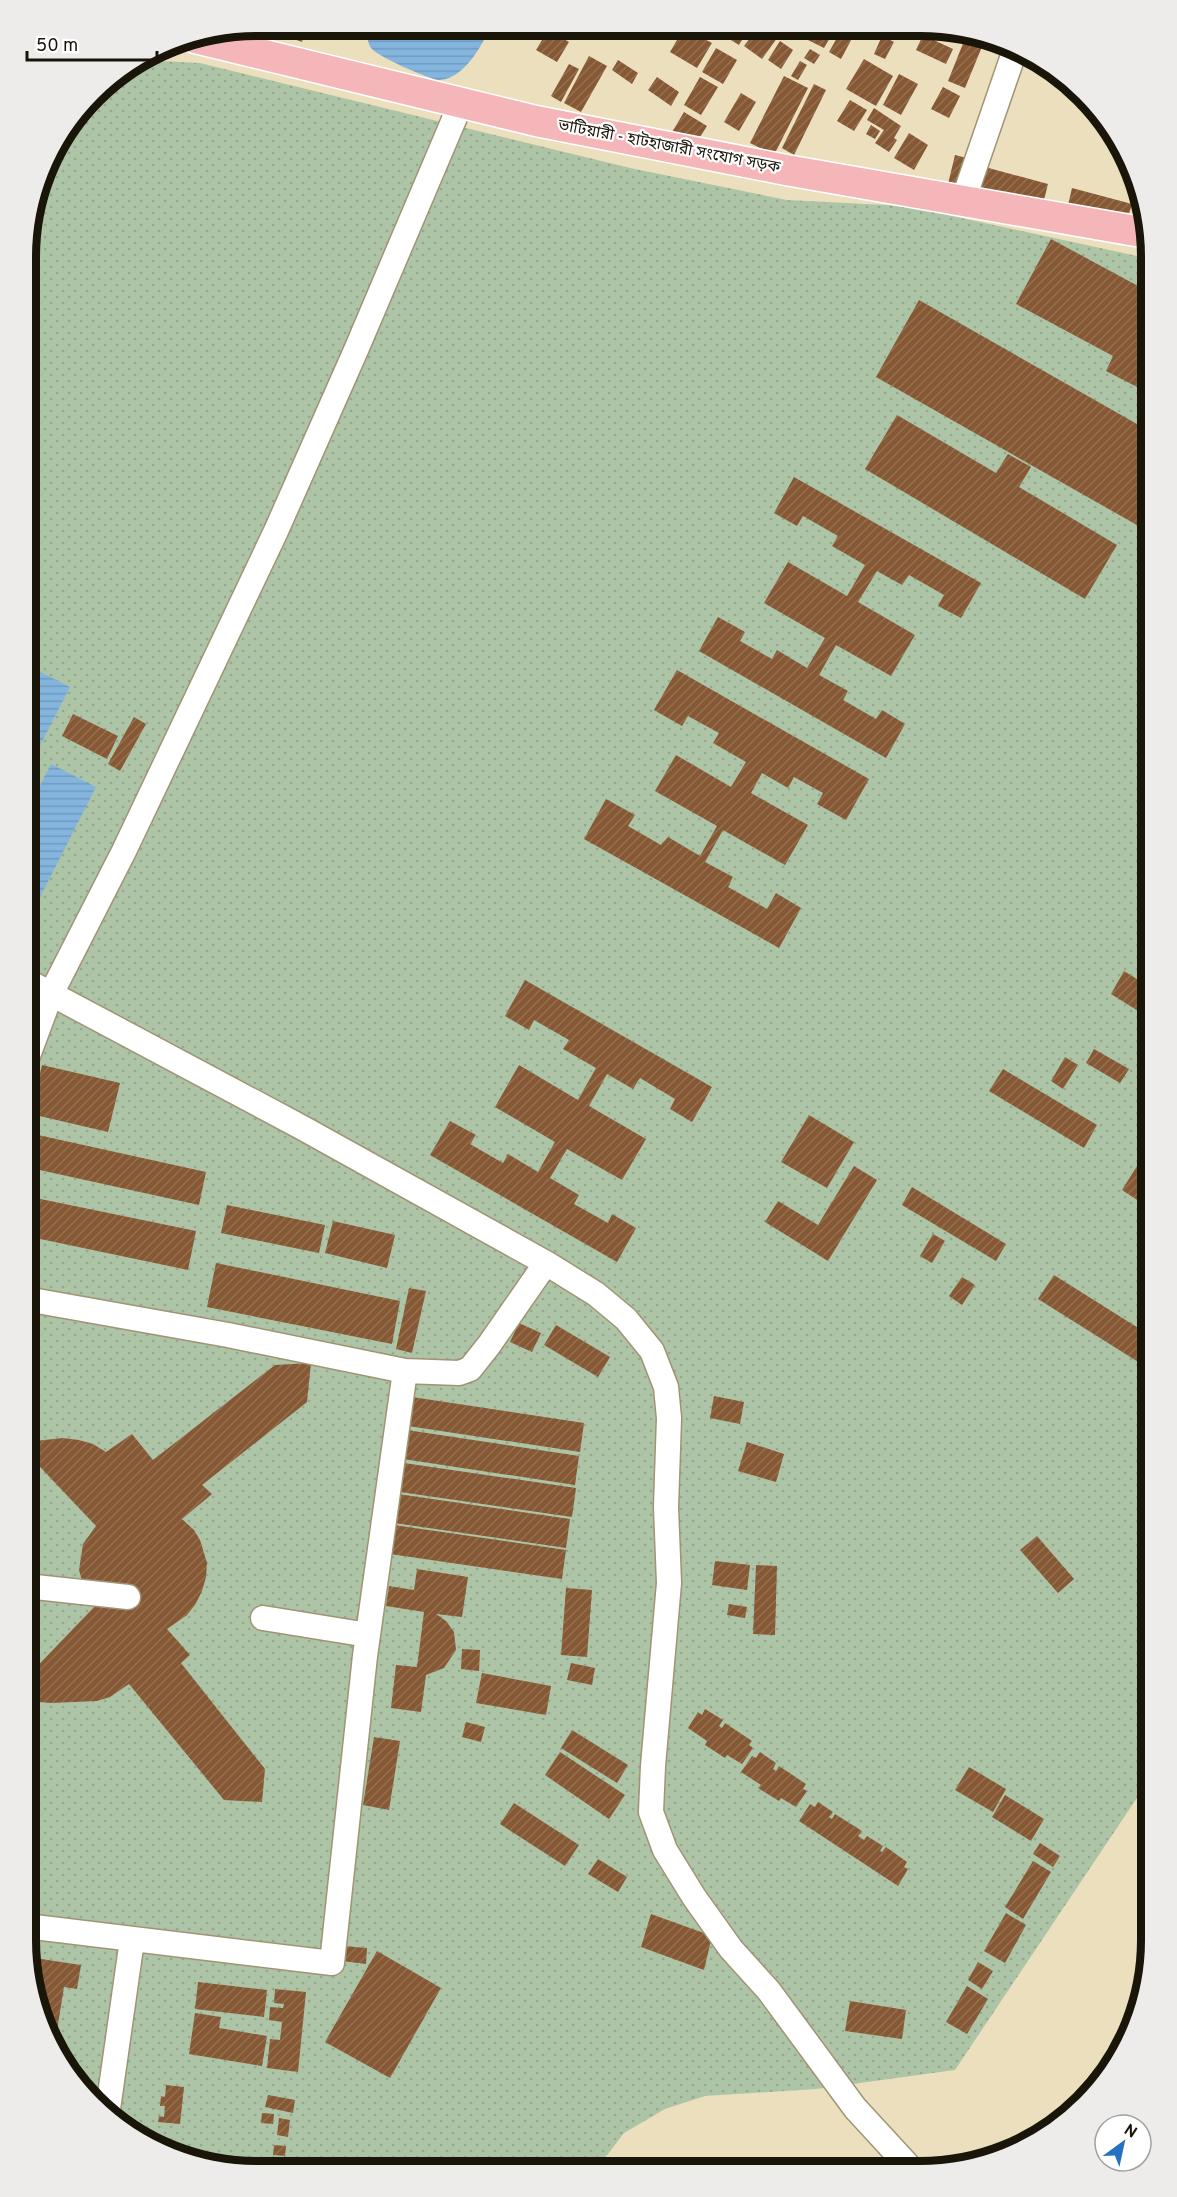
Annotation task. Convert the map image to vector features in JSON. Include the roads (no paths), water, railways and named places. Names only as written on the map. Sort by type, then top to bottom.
[{"type":"main road","name":"ভাটিয়ারী - হাটহাজারী সংযোগ সড়ক","points":[[209,41],[536,122],[786,170],[1139,232]]},
{"type":"street","points":[[963,201],[1013,57]]},
{"type":"street","points":[[36,1036],[51,994],[135,830],[276,531],[461,103]]},
{"type":"street","points":[[36,986],[291,1122],[546,1263],[596,1294],[626,1319],[652,1351],[666,1387],[669,1418],[666,1508],[669,1583],[651,1812],[664,1850],[694,1897],[731,1948],[769,1991],[855,2108],[903,2161]]},
{"type":"street","points":[[36,1301],[228,1335],[405,1371],[459,1373],[470,1369],[489,1345],[546,1263]]},
{"type":"street","points":[[36,1927],[332,1963],[368,1635],[405,1371]]},
{"type":"street","points":[[36,1587],[128,1597]]},
{"type":"street","points":[[263,1618],[368,1635]]},
{"type":"street","points":[[109,2104],[132,1940]]},
{"type":"water","points":[[368,36],[486,36],[464,68],[450,78],[438,80],[383,57],[375,52],[368,43]]},
{"type":"water","points":[[36,670],[70,687],[36,753]]},
{"type":"water","points":[[51,764],[96,787],[37,903],[36,902],[36,794]]}]
